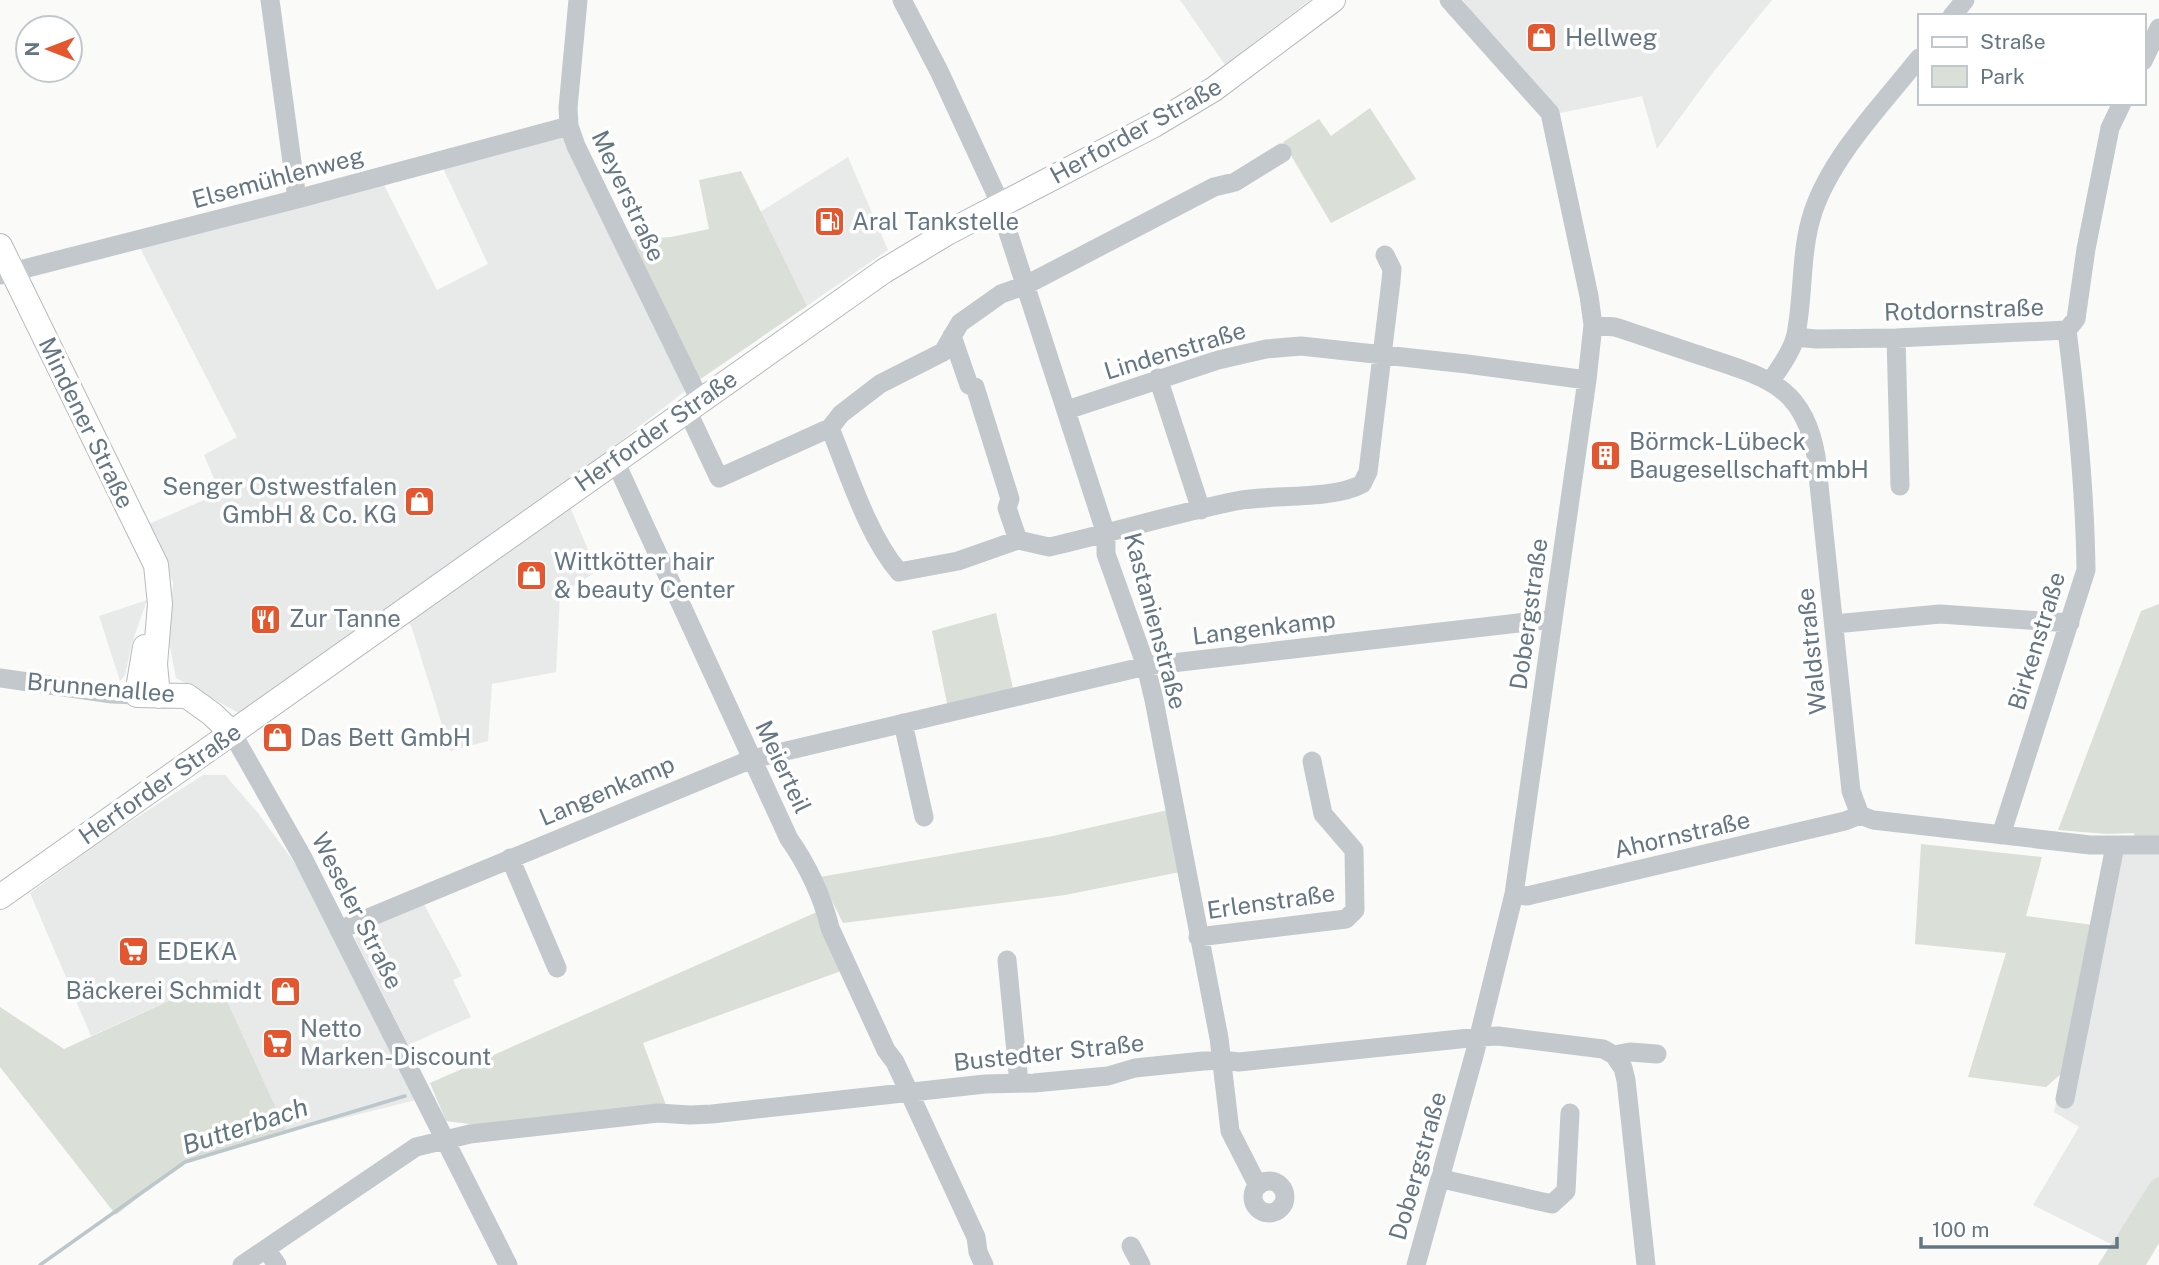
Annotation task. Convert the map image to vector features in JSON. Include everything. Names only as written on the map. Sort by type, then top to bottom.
[{"type":"main road","name":"Herforder Straße","points":[[0,897],[884,271],[947,233],[1154,125],[1214,89],[1333,0]]},
{"type":"main road","name":"Mindener Straße","points":[[0,246],[6,274],[156,565],[160,604],[149,632],[147,695]]},
{"type":"main road","name":"Brunnenallee","points":[[147,695],[187,696],[232,733]]},
{"type":"street","points":[[270,0],[297,199]]},
{"type":"street","name":"Meyerstraße","points":[[578,0],[568,108],[569,126],[694,405],[719,478],[830,428]]},
{"type":"street","name":"Kastanienstraße","points":[[902,0],[944,83],[999,206],[1106,534],[1106,554],[1146,666],[1222,1059],[1230,1131],[1258,1186]]},
{"type":"street","name":"Dobergstraße","points":[[1416,1265],[1442,1179],[1514,894],[1593,324],[1550,113],[1449,0]]},
{"type":"street","points":[[1954,14],[1965,0]]},
{"type":"street","points":[[2145,57],[2159,28]]},
{"type":"street","points":[[1772,381],[1796,337],[1807,239],[1813,212],[1823,188],[1847,148],[1918,59]]},
{"type":"street","name":"Rotdornstraße","points":[[1796,337],[1896,338],[2067,330],[2076,318],[2086,249],[2110,128],[2121,105]]},
{"type":"street","name":"Elsemühlenweg","points":[[6,274],[569,126]]},
{"type":"street","points":[[1282,153],[1235,182],[1214,187],[1026,285],[1001,295],[960,323],[943,352],[880,384],[841,414],[830,428],[887,558],[899,572],[958,561],[1018,540],[1049,547],[1258,498],[1342,492],[1362,484],[1368,472],[1384,354],[1392,269],[1385,255]]},
{"type":"street","name":"Waldstraße","points":[[1593,324],[1615,327],[1772,381],[1798,407],[1813,436],[1850,791],[1860,815]]},
{"type":"street","name":"Birkenstraße","points":[[2001,835],[2086,570],[2075,388],[2067,330]]},
{"type":"street","points":[[952,336],[969,385],[975,387],[1010,499],[1007,508],[1018,540]]},
{"type":"street","points":[[1896,338],[1900,486]]},
{"type":"street","name":"Lindenstraße","points":[[1067,410],[1219,360],[1266,349],[1301,346],[1587,380]]},
{"type":"street","points":[[1158,378],[1201,510]]},
{"type":"street","name":"Meierteil","points":[[615,461],[789,839],[799,852],[826,912],[830,928],[886,1050],[895,1062],[976,1237],[978,1252],[984,1265]]},
{"type":"street","points":[[1834,624],[1940,614],[2070,623]]},
{"type":"street","name":"Langenkamp","points":[[339,930],[752,759],[1146,666],[1553,619]]},
{"type":"street","name":"Brunnenallee","points":[[0,678],[112,694],[147,695]]},
{"type":"street","points":[[903,723],[924,817]]},
{"type":"street","name":"Weseler Straße","points":[[232,733],[283,821],[508,1265]]},
{"type":"street","name":"Erlenstraße","points":[[1199,937],[1346,919],[1355,910],[1353,850],[1323,814],[1312,761]]},
{"type":"street","points":[[1860,815],[1873,820],[2001,835],[2115,846],[2159,845]]},
{"type":"street","name":"Ahornstraße","points":[[1514,894],[1527,896],[1845,821],[1860,815]]},
{"type":"street","points":[[2065,1099],[2115,846]]},
{"type":"street","points":[[510,858],[557,968]]},
{"type":"street","points":[[1007,960],[1019,1083]]},
{"type":"street","name":"Bustedter Straße","points":[[242,1265],[272,1257],[416,1147],[470,1134],[659,1113],[712,1114],[985,1084],[1108,1076],[1135,1068],[1222,1059],[1239,1062],[1479,1037],[1498,1036],[1603,1049],[1614,1055],[1630,1052],[1657,1054]]},
{"type":"street","points":[[1614,1055],[1623,1068],[1626,1080],[1646,1265]]},
{"type":"street","points":[[1442,1179],[1552,1203],[1566,1191],[1570,1113]]},
{"type":"street","points":[[1131,1246],[1141,1265]]},
{"type":"shaded area","points":[[1180,0],[1310,0],[1225,65]]},
{"type":"shaded area","points":[[1463,0],[1772,0],[1714,71],[1657,149],[1642,96],[1556,114],[1478,23]]},
{"type":"shaded area","points":[[569,132],[696,376],[702,378],[562,486],[244,716],[176,678],[169,642],[173,582],[149,524],[220,493],[204,455],[237,437],[139,246],[382,181],[437,290],[488,264],[442,166]]},
{"type":"shaded area","points":[[848,157],[888,250],[807,306],[760,212]]},
{"type":"shaded area","points":[[570,507],[597,571],[560,595],[556,672],[492,684],[488,741],[450,751],[412,628],[406,618]]},
{"type":"shaded area","points":[[147,600],[132,643],[125,675],[120,681],[99,616]]},
{"type":"shaded area","points":[[203,775],[225,775],[258,813],[302,873],[416,1100],[287,1132],[217,979],[91,1036],[30,893],[108,836]]},
{"type":"shaded area","points":[[2159,852],[2159,1176],[2151,1181],[2111,1244],[2033,1205],[2079,1127],[2054,1112],[2093,925],[2121,854]]},
{"type":"shaded area","points":[[424,904],[462,976],[453,980],[471,1017],[408,1045],[355,939],[361,930]]},
{"type":"green space","points":[[1370,108],[1416,179],[1331,223],[1283,142],[1319,119],[1331,136]]},
{"type":"green space","points":[[741,171],[807,306],[702,378],[696,376],[630,240],[671,237],[709,229],[699,180]]},
{"type":"green space","points":[[2159,604],[2159,837],[2135,839],[2134,833],[2058,830],[2141,611]]},
{"type":"green space","points":[[996,613],[1014,693],[948,708],[932,631]]},
{"type":"green space","points":[[1168,810],[1180,872],[1065,895],[843,923],[820,877],[1053,836]]},
{"type":"green space","points":[[1921,844],[2042,857],[2026,916],[2093,925],[2062,1073],[2046,1087],[1968,1077],[2006,953],[1915,944]]},
{"type":"green space","points":[[817,912],[844,970],[643,1043],[667,1108],[485,1126],[446,1121],[430,1083]]},
{"type":"green space","points":[[217,979],[287,1132],[184,1161],[116,1215],[0,1067],[0,1007],[64,1049]]},
{"type":"green space","points":[[2159,1176],[2159,1243],[2146,1265],[2098,1265],[2151,1181]]},
{"type":"waterway","name":"Butterbach","points":[[40,1265],[185,1162],[405,1096]]},
{"type":"place","name":"Hellweg","points":[[1542,38]]},
{"type":"place","name":"Aral Tankstelle","points":[[829,222]]},
{"type":"place","name":"Börmck-Lübeck Baugesellschaft mbH","points":[[1606,456]]},
{"type":"place","name":"Senger Ostwestfalen GmbH & Co. KG","points":[[420,501]]},
{"type":"place","name":"Wittkötter hair & beauty Center","points":[[531,576]]},
{"type":"place","name":"Zur Tanne","points":[[266,619]]},
{"type":"place","name":"Das Bett GmbH","points":[[277,738]]},
{"type":"place","name":"EDEKA","points":[[134,952]]},
{"type":"place","name":"Bäckerei Schmidt","points":[[285,991]]},
{"type":"place","name":"Netto Marken-Discount","points":[[277,1043]]}]
